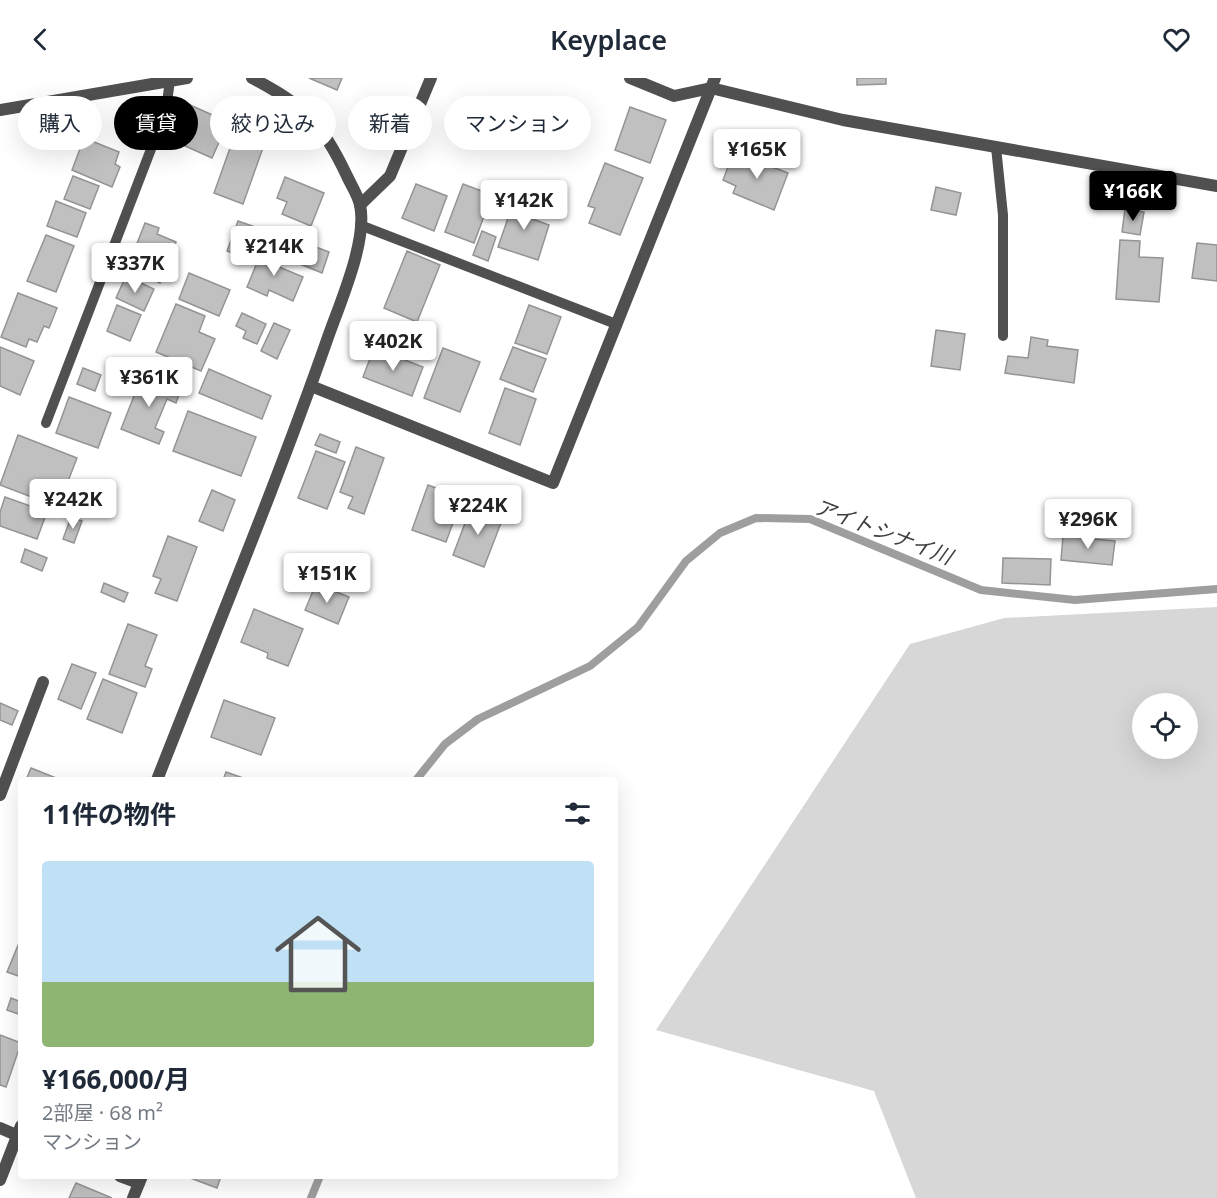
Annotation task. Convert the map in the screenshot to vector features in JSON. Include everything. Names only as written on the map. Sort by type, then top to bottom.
[{"type":"street","points":[[0,110],[187,78]]},
{"type":"street","points":[[157,777],[311,386],[350,274],[360,225],[360,205],[338,158],[316,121],[288,97],[252,78]]},
{"type":"street","points":[[360,205],[390,176],[430,78]]},
{"type":"street","points":[[630,78],[674,96],[713,83],[843,120],[1217,186]]},
{"type":"street","points":[[311,386],[554,483],[713,83]]},
{"type":"street","points":[[0,795],[43,682]]},
{"type":"street","points":[[0,1128],[18,1132]]},
{"type":"street","points":[[0,1180],[18,1138]]},
{"type":"street","points":[[133,1198],[140,1180]]},
{"type":"lane","points":[[46,423],[166,110],[170,80]]},
{"type":"lane","points":[[996,147],[1003,215],[1003,336]]},
{"type":"lane","points":[[360,225],[616,324]]},
{"type":"shaded area","points":[[1217,607],[1217,1198],[916,1198],[874,1091],[656,1030],[910,644],[1004,618]]},
{"type":"building","points":[[309,78],[342,78],[337,90]]},
{"type":"building","points":[[857,78],[886,78],[886,84],[857,85]]},
{"type":"building","points":[[630,107],[666,120],[650,163],[615,150]]},
{"type":"building","points":[[198,109],[210,114],[210,150],[216,150],[212,158],[194,150],[198,150]]},
{"type":"building","points":[[102,145],[119,152],[115,164],[120,167],[112,187],[72,170],[80,150],[102,150]]},
{"type":"building","points":[[229,150],[262,150],[243,204],[214,193]]},
{"type":"building","points":[[757,152],[770,157],[767,165],[788,173],[774,210],[733,193],[736,186],[723,180],[731,159],[745,164],[748,157],[754,159]]},
{"type":"building","points":[[605,163],[643,178],[620,235],[589,223],[595,208],[588,206]]},
{"type":"building","points":[[73,176],[99,186],[90,209],[64,199]]},
{"type":"building","points":[[285,177],[324,193],[311,226],[282,214],[287,202],[277,198]]},
{"type":"building","points":[[416,184],[447,196],[434,231],[402,218]]},
{"type":"building","points":[[463,184],[492,195],[474,243],[445,232]]},
{"type":"building","points":[[936,187],[961,193],[956,215],[931,210]]},
{"type":"building","points":[[515,198],[535,205],[530,218],[549,225],[538,260],[498,247]]},
{"type":"building","points":[[56,201],[86,213],[77,237],[47,226]]},
{"type":"building","points":[[1125,209],[1144,212],[1140,235],[1122,232]]},
{"type":"building","points":[[238,221],[264,230],[254,261],[227,251]]},
{"type":"building","points":[[145,223],[159,228],[157,234],[176,242],[160,283],[127,269]]},
{"type":"building","points":[[482,231],[496,237],[488,261],[473,255]]},
{"type":"building","points":[[46,235],[74,246],[56,292],[27,281]]},
{"type":"building","points":[[1120,240],[1140,241],[1139,257],[1163,258],[1159,302],[1116,299]]},
{"type":"building","points":[[1197,243],[1217,245],[1217,281],[1192,278]]},
{"type":"building","points":[[308,244],[329,252],[322,273],[300,264]]},
{"type":"building","points":[[264,246],[278,252],[272,264],[303,277],[293,301],[269,290],[267,296],[247,287]]},
{"type":"building","points":[[407,251],[440,265],[417,322],[384,308]]},
{"type":"building","points":[[189,273],[230,290],[219,316],[179,299]]},
{"type":"building","points":[[126,276],[154,289],[144,311],[116,298]]},
{"type":"building","points":[[18,293],[57,308],[49,328],[44,326],[37,342],[29,339],[26,347],[1,337]]},
{"type":"building","points":[[176,304],[205,316],[199,332],[215,339],[201,371],[156,352]]},
{"type":"building","points":[[117,305],[141,315],[130,341],[107,331]]},
{"type":"building","points":[[529,305],[561,317],[547,354],[515,343]]},
{"type":"building","points":[[242,313],[266,324],[257,344],[243,338],[246,331],[236,326]]},
{"type":"building","points":[[274,323],[290,330],[277,359],[261,351]]},
{"type":"building","points":[[936,330],[965,334],[960,370],[931,366]]},
{"type":"building","points":[[1031,337],[1048,340],[1047,346],[1078,350],[1074,383],[1005,373],[1008,356],[1028,358]]},
{"type":"building","points":[[0,347],[34,361],[20,395],[0,386]]},
{"type":"building","points":[[513,347],[546,359],[533,392],[500,379]]},
{"type":"building","points":[[374,348],[423,367],[412,396],[363,377]]},
{"type":"building","points":[[443,348],[480,362],[460,412],[424,398]]},
{"type":"building","points":[[83,368],[101,375],[95,391],[77,384]]},
{"type":"building","points":[[209,369],[271,396],[262,419],[199,393]]},
{"type":"building","points":[[143,373],[181,389],[176,403],[167,399],[155,428],[164,432],[159,444],[121,429]]},
{"type":"building","points":[[505,388],[536,399],[520,445],[489,433]]},
{"type":"building","points":[[69,397],[111,413],[98,448],[56,433]]},
{"type":"building","points":[[188,411],[256,437],[241,476],[173,451]]},
{"type":"building","points":[[320,434],[340,442],[336,453],[315,445]]},
{"type":"building","points":[[18,435],[77,458],[58,507],[0,485]]},
{"type":"building","points":[[356,447],[384,458],[364,514],[348,508],[353,497],[340,492]]},
{"type":"building","points":[[316,451],[345,462],[327,509],[298,498]]},
{"type":"building","points":[[428,485],[462,498],[446,542],[412,530]]},
{"type":"building","points":[[212,490],[235,500],[223,531],[199,521]]},
{"type":"building","points":[[5,497],[47,512],[37,539],[0,526],[0,512]]},
{"type":"building","points":[[473,502],[493,509],[490,518],[501,523],[484,567],[453,555]]},
{"type":"building","points":[[71,517],[82,521],[74,543],[63,539]]},
{"type":"building","points":[[168,536],[197,547],[177,601],[155,593],[161,579],[153,576]]},
{"type":"building","points":[[1063,536],[1115,541],[1112,565],[1061,560]]},
{"type":"building","points":[[25,549],[47,558],[42,571],[21,562]]},
{"type":"building","points":[[1003,558],[1051,559],[1050,585],[1002,583]]},
{"type":"building","points":[[104,583],[128,593],[124,602],[101,592]]},
{"type":"building","points":[[316,584],[349,597],[338,624],[305,610]]},
{"type":"building","points":[[254,609],[303,629],[288,666],[267,658],[268,653],[241,642]]},
{"type":"building","points":[[128,624],[157,635],[145,666],[152,669],[145,687],[109,674]]},
{"type":"building","points":[[72,664],[96,673],[81,709],[58,699]]},
{"type":"building","points":[[103,679],[137,693],[122,733],[87,719]]},
{"type":"building","points":[[224,700],[275,718],[261,755],[211,737]]},
{"type":"building","points":[[0,703],[18,711],[12,725],[0,720]]},
{"type":"building","points":[[31,768],[54,777],[27,777]]},
{"type":"building","points":[[226,772],[240,777],[224,777]]},
{"type":"building","points":[[18,945],[18,976],[7,972]]},
{"type":"building","points":[[11,998],[18,1001],[18,1014],[7,1010]]},
{"type":"building","points":[[0,1035],[18,1042],[18,1052],[6,1087],[0,1085]]},
{"type":"building","points":[[193,1179],[220,1179],[217,1188]]},
{"type":"building","points":[[76,1183],[112,1198],[69,1198]]},
{"type":"waterway","name":"アイトシナイ川","points":[[418,777],[445,744],[478,719],[590,666],[638,627],[686,561],[720,533],[756,518],[810,519],[981,590],[1075,600],[1217,589]]},
{"type":"waterway","name":"アイトシナイ川","points":[[311,1198],[319,1179]]}]
